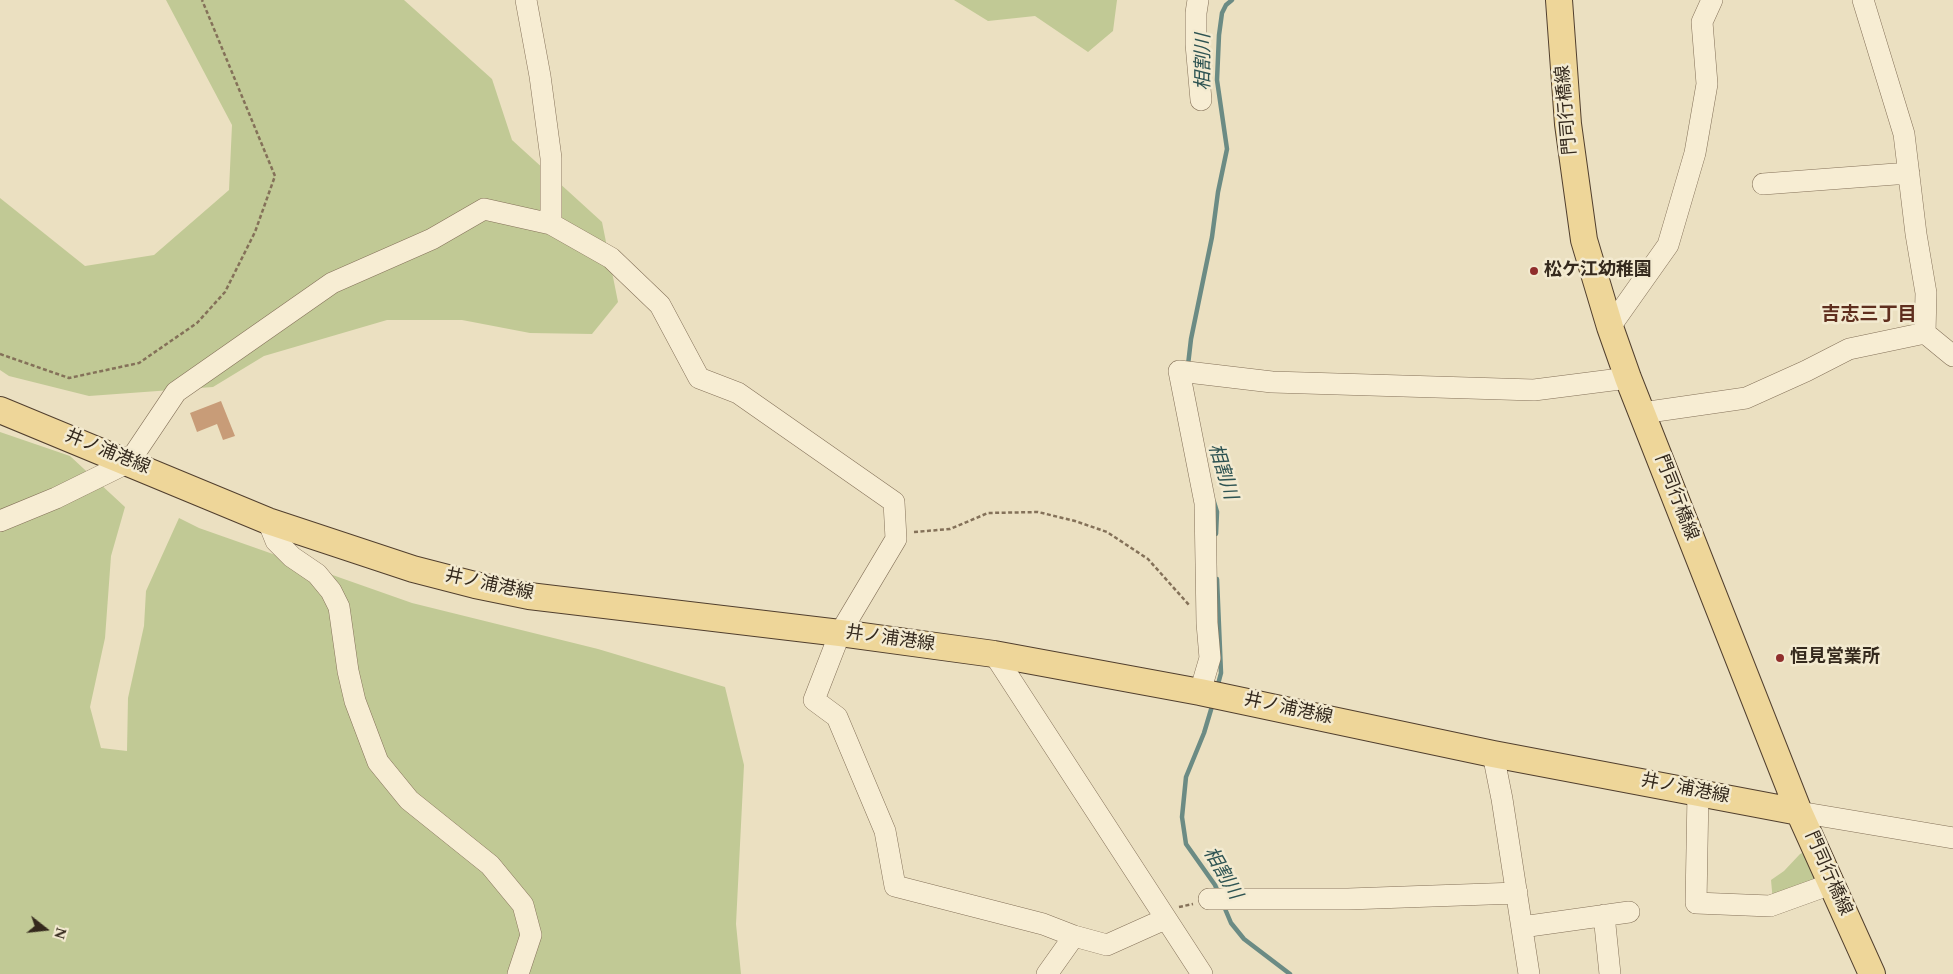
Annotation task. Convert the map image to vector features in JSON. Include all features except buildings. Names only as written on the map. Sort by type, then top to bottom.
[{"type":"main road","name":"門司行橋線","points":[[1559,0],[1568,124],[1584,240],[1610,327],[1628,378],[1799,812],[1872,974]]},
{"type":"main road","name":"井ノ浦港線","points":[[0,410],[268,521],[413,569],[475,585],[529,596],[840,632],[994,654],[1200,692],[1492,754],[1799,812]]},
{"type":"street","points":[[526,0],[540,76],[551,158],[551,224]]},
{"type":"street","points":[[1198,0],[1196,28],[1201,100]]},
{"type":"street","points":[[1610,327],[1668,245],[1695,152],[1707,84],[1702,22],[1712,0]]},
{"type":"street","points":[[1863,0],[1904,134],[1916,234],[1926,293],[1925,333]]},
{"type":"street","points":[[1763,184],[1909,173]]},
{"type":"street","points":[[0,521],[56,498],[129,462],[176,392],[332,283],[432,239],[484,210],[551,224],[611,258],[660,305],[699,378],[738,393],[894,502],[896,539],[840,632],[814,700],[838,717],[885,831],[895,886],[1043,924],[1074,936],[1107,945],[1163,916]]},
{"type":"street","points":[[1925,333],[1953,356]]},
{"type":"street","points":[[1642,413],[1746,398],[1806,372],[1849,349],[1925,333]]},
{"type":"street","points":[[1200,692],[1210,658],[1205,503],[1179,371],[1272,382],[1534,390],[1628,378]]},
{"type":"street","points":[[268,521],[276,541],[292,557],[317,574],[331,591],[339,607],[348,672],[355,701],[378,762],[409,800],[490,864],[523,905],[531,935],[518,974]]},
{"type":"street","points":[[994,654],[1202,974]]},
{"type":"street","points":[[1492,754],[1517,893],[1529,974]]},
{"type":"street","points":[[1698,793],[1696,904],[1770,906],[1831,884]]},
{"type":"street","points":[[1799,812],[1953,838]]},
{"type":"street","points":[[1209,899],[1348,898],[1517,893]]},
{"type":"street","points":[[1522,927],[1629,912]]},
{"type":"street","points":[[1604,915],[1610,974]]},
{"type":"street","points":[[1047,974],[1074,936]]},
{"type":"path","points":[[0,354],[69,378],[139,363],[198,323],[225,292],[255,232],[275,176],[202,0]]},
{"type":"path","points":[[897,533],[950,529],[988,514],[998,513],[1038,512],[1075,521],[1107,532],[1148,559],[1170,586],[1208,623]]},
{"type":"path","points":[[1163,916],[1209,899]]},
{"type":"green space","points":[[166,0],[404,0],[492,79],[512,140],[602,222],[618,302],[592,334],[530,333],[462,320],[387,320],[264,356],[213,387],[89,396],[9,376],[0,370],[0,198],[85,266],[154,255],[229,190],[232,125]]},
{"type":"green space","points":[[954,0],[1117,0],[1113,31],[1088,52],[1035,16],[988,21]]},
{"type":"green space","points":[[0,432],[70,456],[125,507],[111,556],[105,638],[90,707],[101,748],[127,751],[128,698],[144,626],[146,591],[179,518],[199,528],[412,603],[598,649],[725,687],[744,765],[736,924],[741,974],[0,974]]},
{"type":"green space","points":[[1813,848],[1828,885],[1773,902],[1771,880],[1784,871],[1800,854]]},
{"type":"waterway","name":"相割川","points":[[1188,365],[1191,339],[1212,237],[1218,192],[1227,149],[1217,80],[1222,13],[1226,5],[1232,0]]},
{"type":"waterway","name":"相割川","points":[[1214,502],[1217,512],[1216,534]]},
{"type":"waterway","name":"相割川","points":[[1217,579],[1221,673],[1217,688]]},
{"type":"waterway","name":"相割川","points":[[1213,703],[1204,733],[1186,777],[1182,817],[1186,844],[1218,892]]},
{"type":"waterway","name":"相割川","points":[[1223,904],[1231,923],[1244,939],[1290,974]]},
{"type":"place","name":"松ケ江幼稚園","points":[[1534,271]]},
{"type":"place","name":"恒見営業所","points":[[1780,658]]},
{"type":"district","name":"吉志三丁目","points":[[1869,316]]}]
